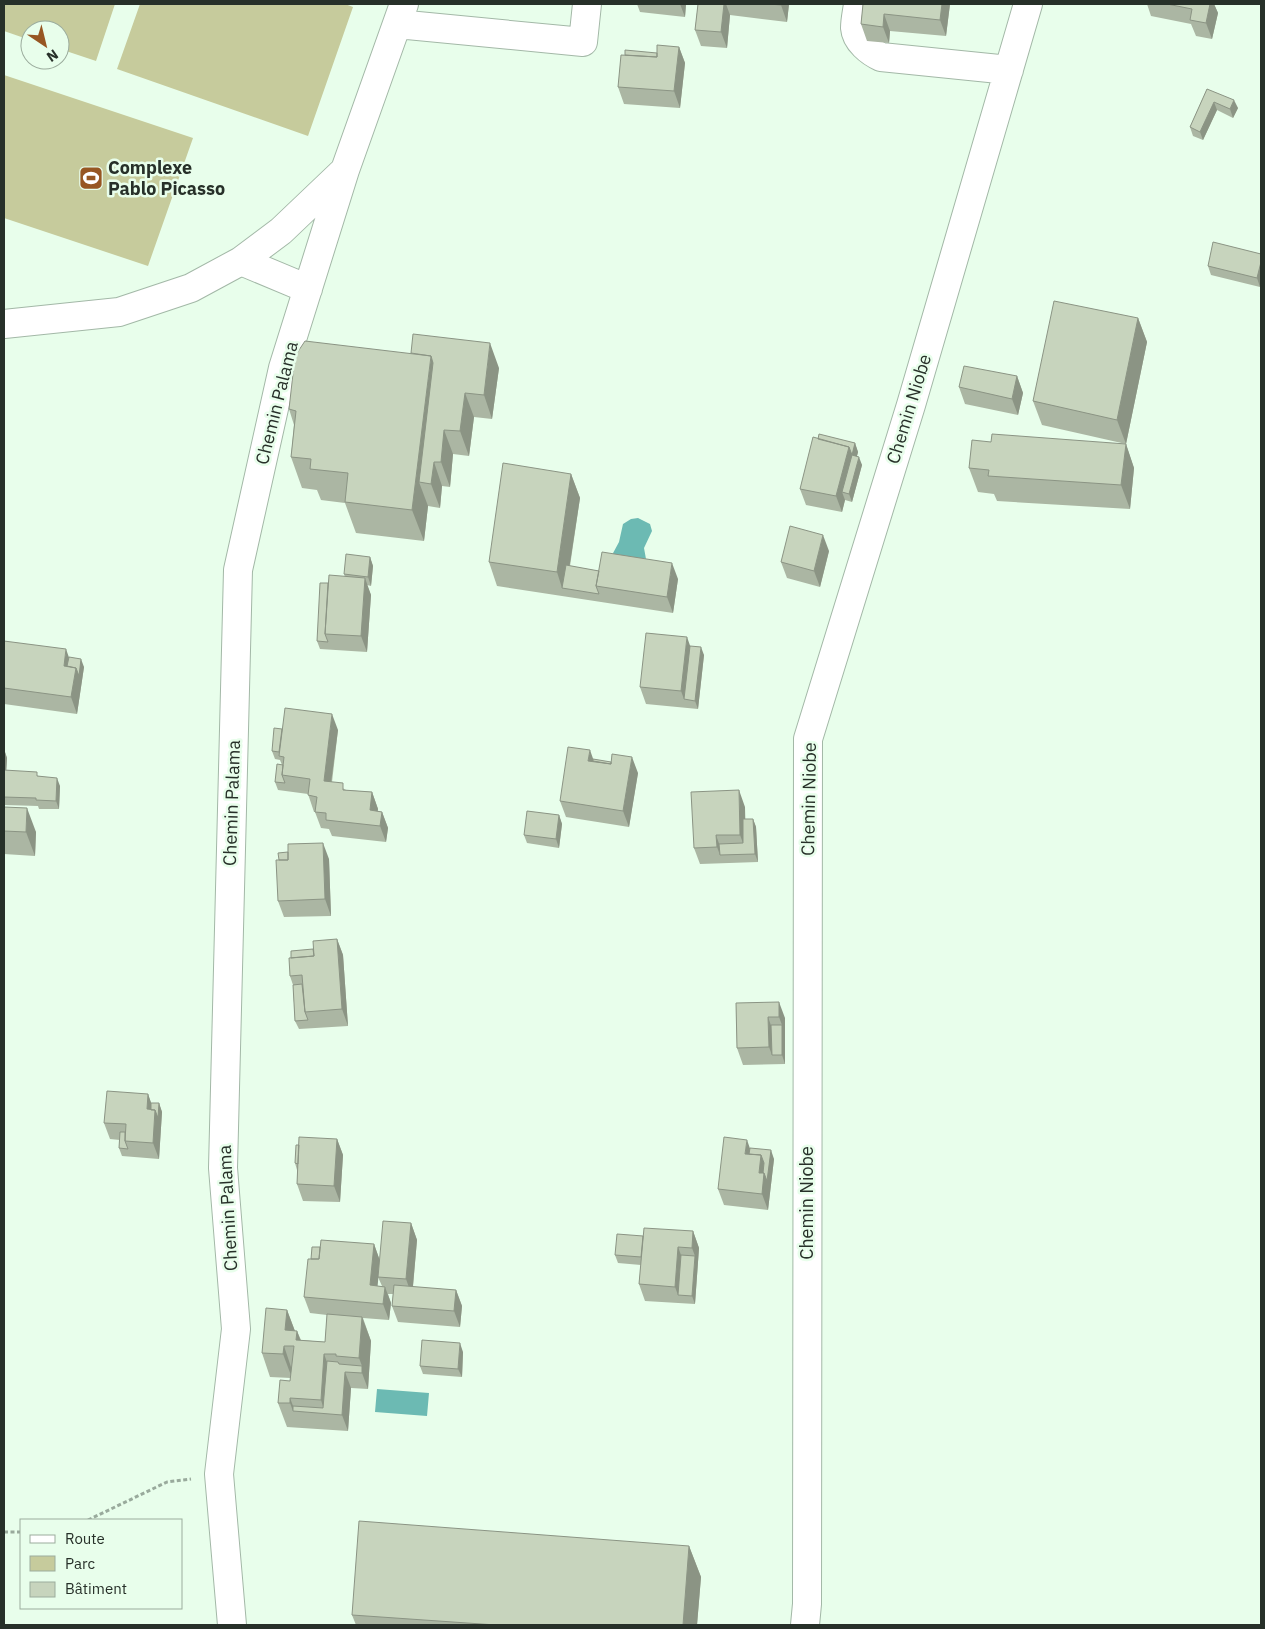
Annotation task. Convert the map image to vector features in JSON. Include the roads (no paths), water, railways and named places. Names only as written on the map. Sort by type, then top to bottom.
[{"type":"street","points":[[401,14],[583,42],[587,4]]},
{"type":"street","points":[[858,4],[855,30],[862,44],[872,53],[881,57],[1009,70]]},
{"type":"street","name":"Chemin Niobe","points":[[806,1625],[808,739],[911,405],[1028,4]]},
{"type":"street","name":"Chemin Palama","points":[[232,1625],[219,1474],[236,1329],[223,1168],[238,570],[283,368],[345,170],[401,14]]},
{"type":"street","points":[[4,324],[119,312],[191,288],[241,261],[281,231],[345,170]]},
{"type":"street","points":[[241,261],[308,289]]},
{"type":"water","points":[[638,518],[650,524],[652,531],[644,548],[646,559],[612,555],[619,542],[623,524],[631,519]]},
{"type":"water","points":[[377,1389],[429,1393],[427,1416],[375,1412]]},
{"type":"place","name":"Complexe Pablo Picasso","points":[[91,178]]}]
